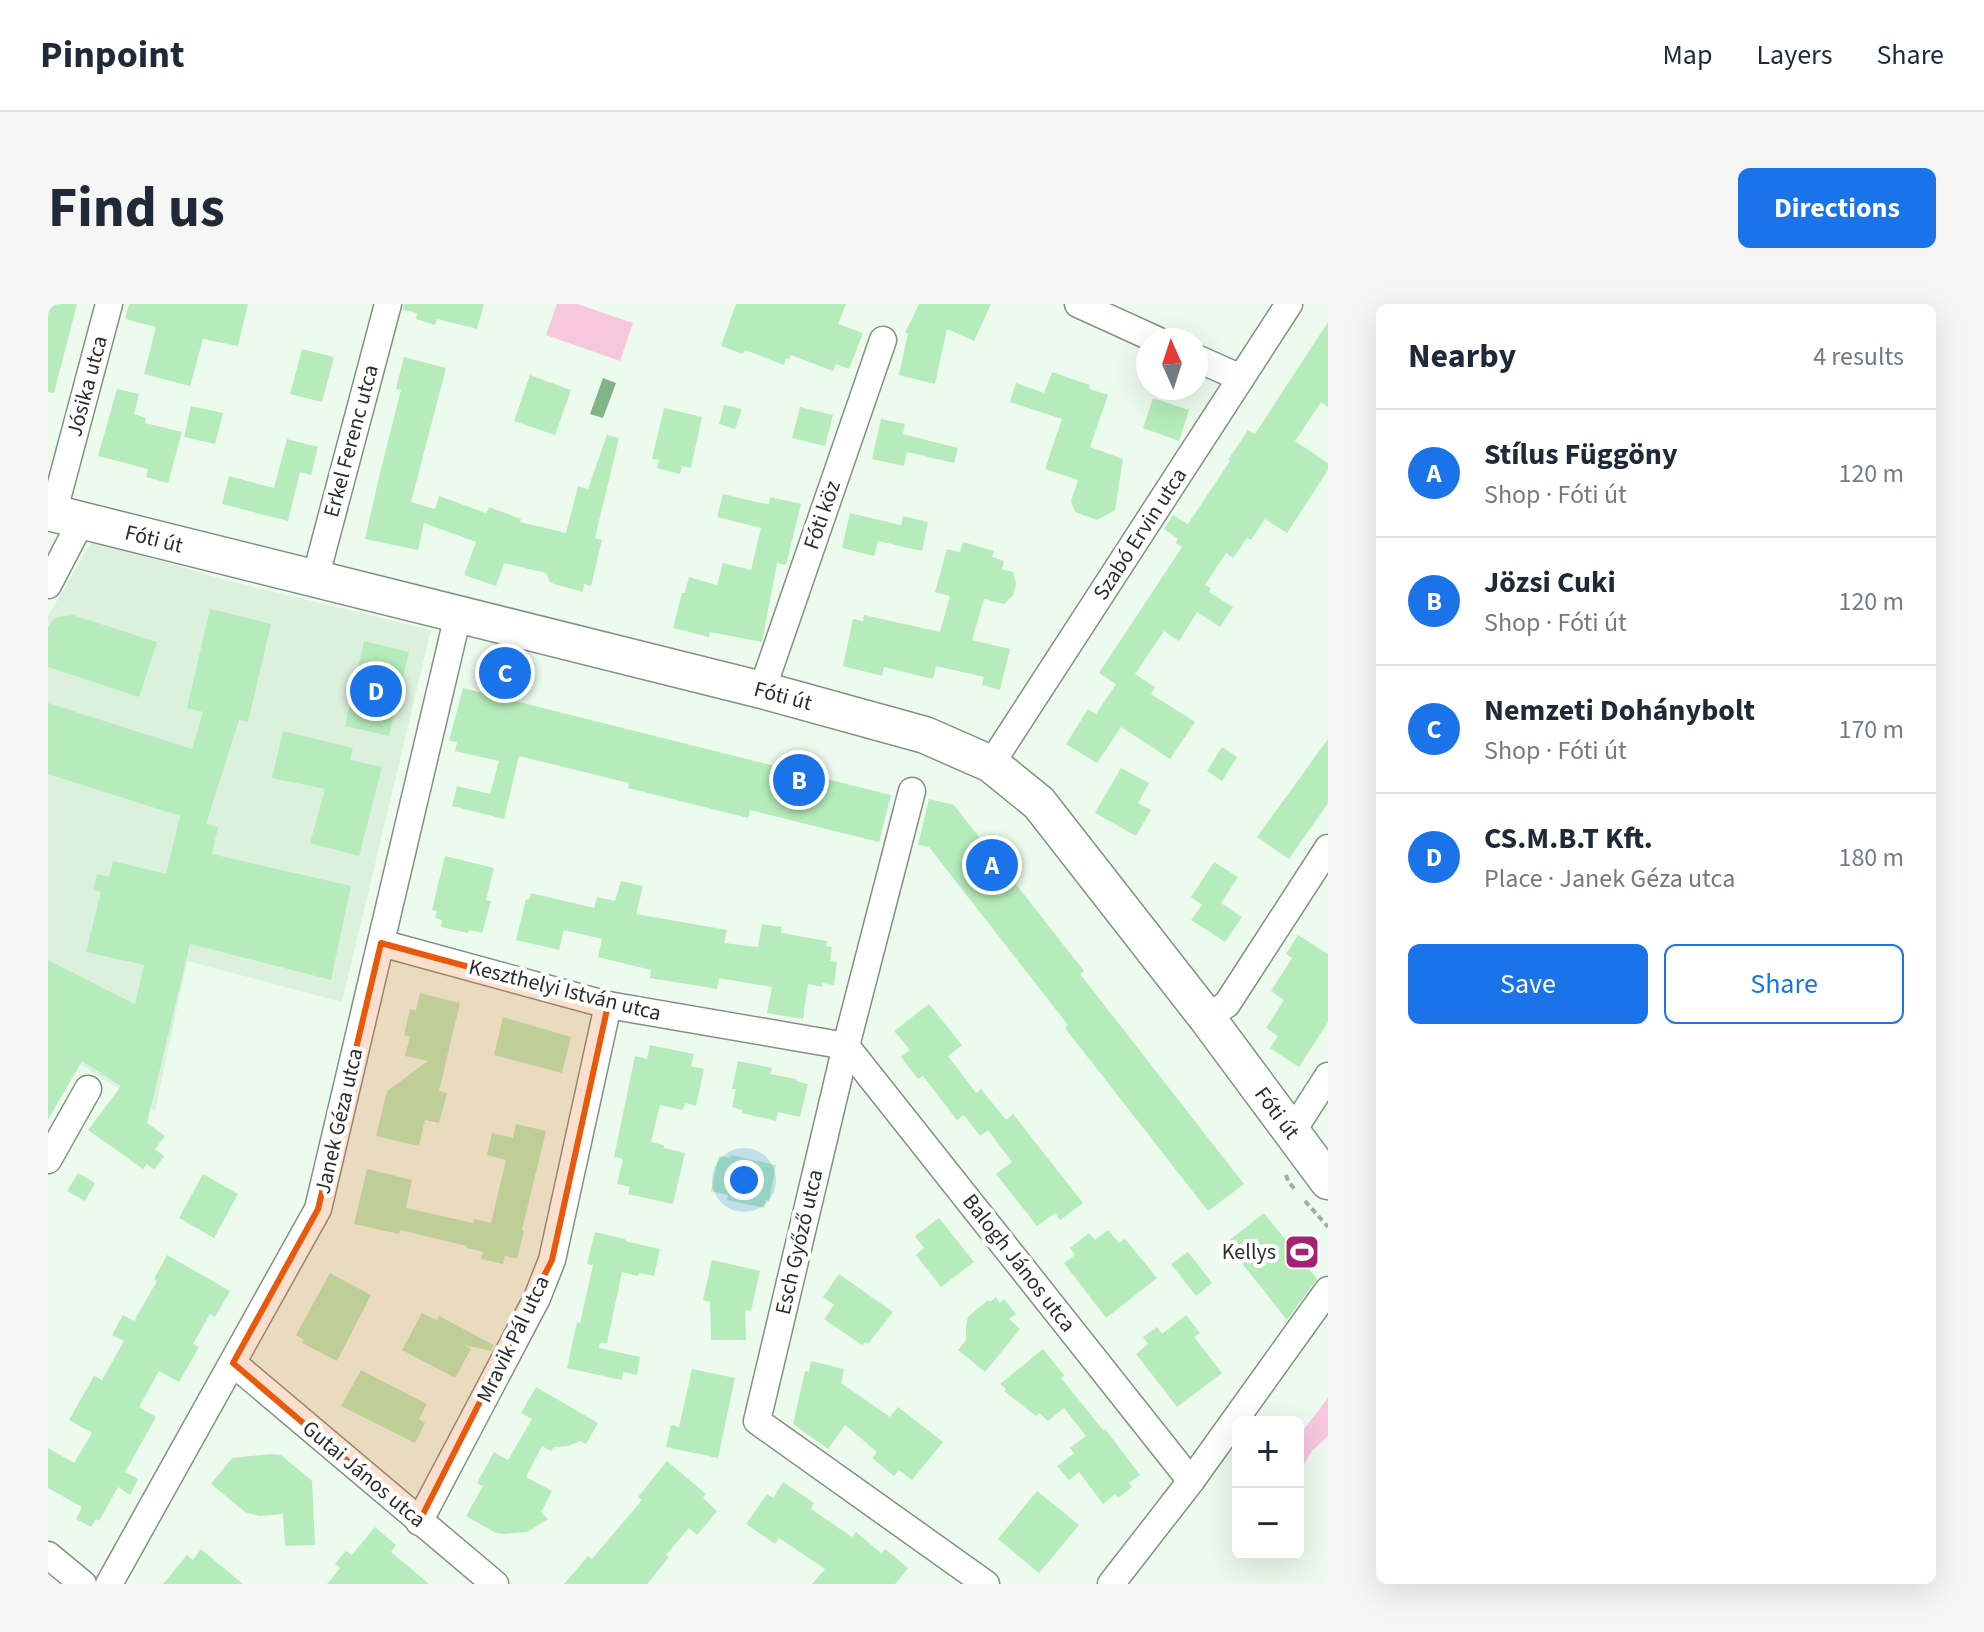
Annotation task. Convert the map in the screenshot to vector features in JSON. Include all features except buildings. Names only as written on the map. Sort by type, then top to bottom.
[{"type":"main road","name":"Fóti út","points":[[59,515],[762,690],[925,735],[991,764],[1039,803],[1207,1018],[1328,1181]]},
{"type":"street","name":"Jósika utca","points":[[48,585],[74,535],[59,515],[109,304]]},
{"type":"street","name":"Erkel Ferenc utca","points":[[315,579],[388,304]]},
{"type":"street","points":[[1078,304],[1136,330]]},
{"type":"street","name":"Szabó Ervin utca","points":[[991,764],[1289,304]]},
{"type":"street","name":"Fóti köz","points":[[762,690],[883,340]]},
{"type":"street","points":[[1208,363],[1241,378]]},
{"type":"street","name":"Janek Géza utca","points":[[109,1584],[318,1209],[458,615]]},
{"type":"street","name":"Esch Győző utca","points":[[912,791],[846,1046],[757,1421],[986,1584]]},
{"type":"street","points":[[1207,1018],[1227,1004],[1328,848]]},
{"type":"street","name":"Keszthelyi István utca","points":[[381,943],[608,1005],[846,1046]]},
{"type":"street","name":"Mravik Pál utca","points":[[419,1522],[537,1298],[552,1260],[608,1005]]},
{"type":"street","name":"Balogh János utca","points":[[846,1046],[1191,1481]]},
{"type":"street","points":[[1292,1132],[1328,1076]]},
{"type":"street","points":[[48,1160],[88,1089]]},
{"type":"street","points":[[1111,1584],[1191,1481],[1328,1290]]},
{"type":"street","name":"Gutai János utca","points":[[233,1363],[495,1584]]},
{"type":"street","points":[[48,1555],[83,1584]]},
{"type":"path","points":[[1285,1171],[1288,1181],[1328,1227]]},
{"type":"highlighted area","points":[[381,943],[608,1005],[552,1260],[419,1522],[233,1363],[318,1209]]},
{"type":"shaded area","points":[[557,304],[577,304],[633,323],[620,361],[546,335]]},
{"type":"shaded area","points":[[603,378],[616,383],[603,418],[590,414]]},
{"type":"shaded area","points":[[92,541],[229,581],[431,630],[342,1002],[187,961],[155,1111],[48,1044],[48,616]]},
{"type":"shaded area","points":[[1328,1398],[1328,1436],[1311,1452],[1304,1464],[1304,1429]]},
{"type":"place","name":"Nemzeti Dohánybolt","points":[[505,673]]},
{"type":"place","name":"CS.M.B.T Kft.","points":[[376,691]]},
{"type":"place","name":"Jözsi Cuki","points":[[799,780]]},
{"type":"place","name":"Stílus Függöny","points":[[992,865]]},
{"type":"place","name":"Kellys","points":[[1302,1252]]}]
